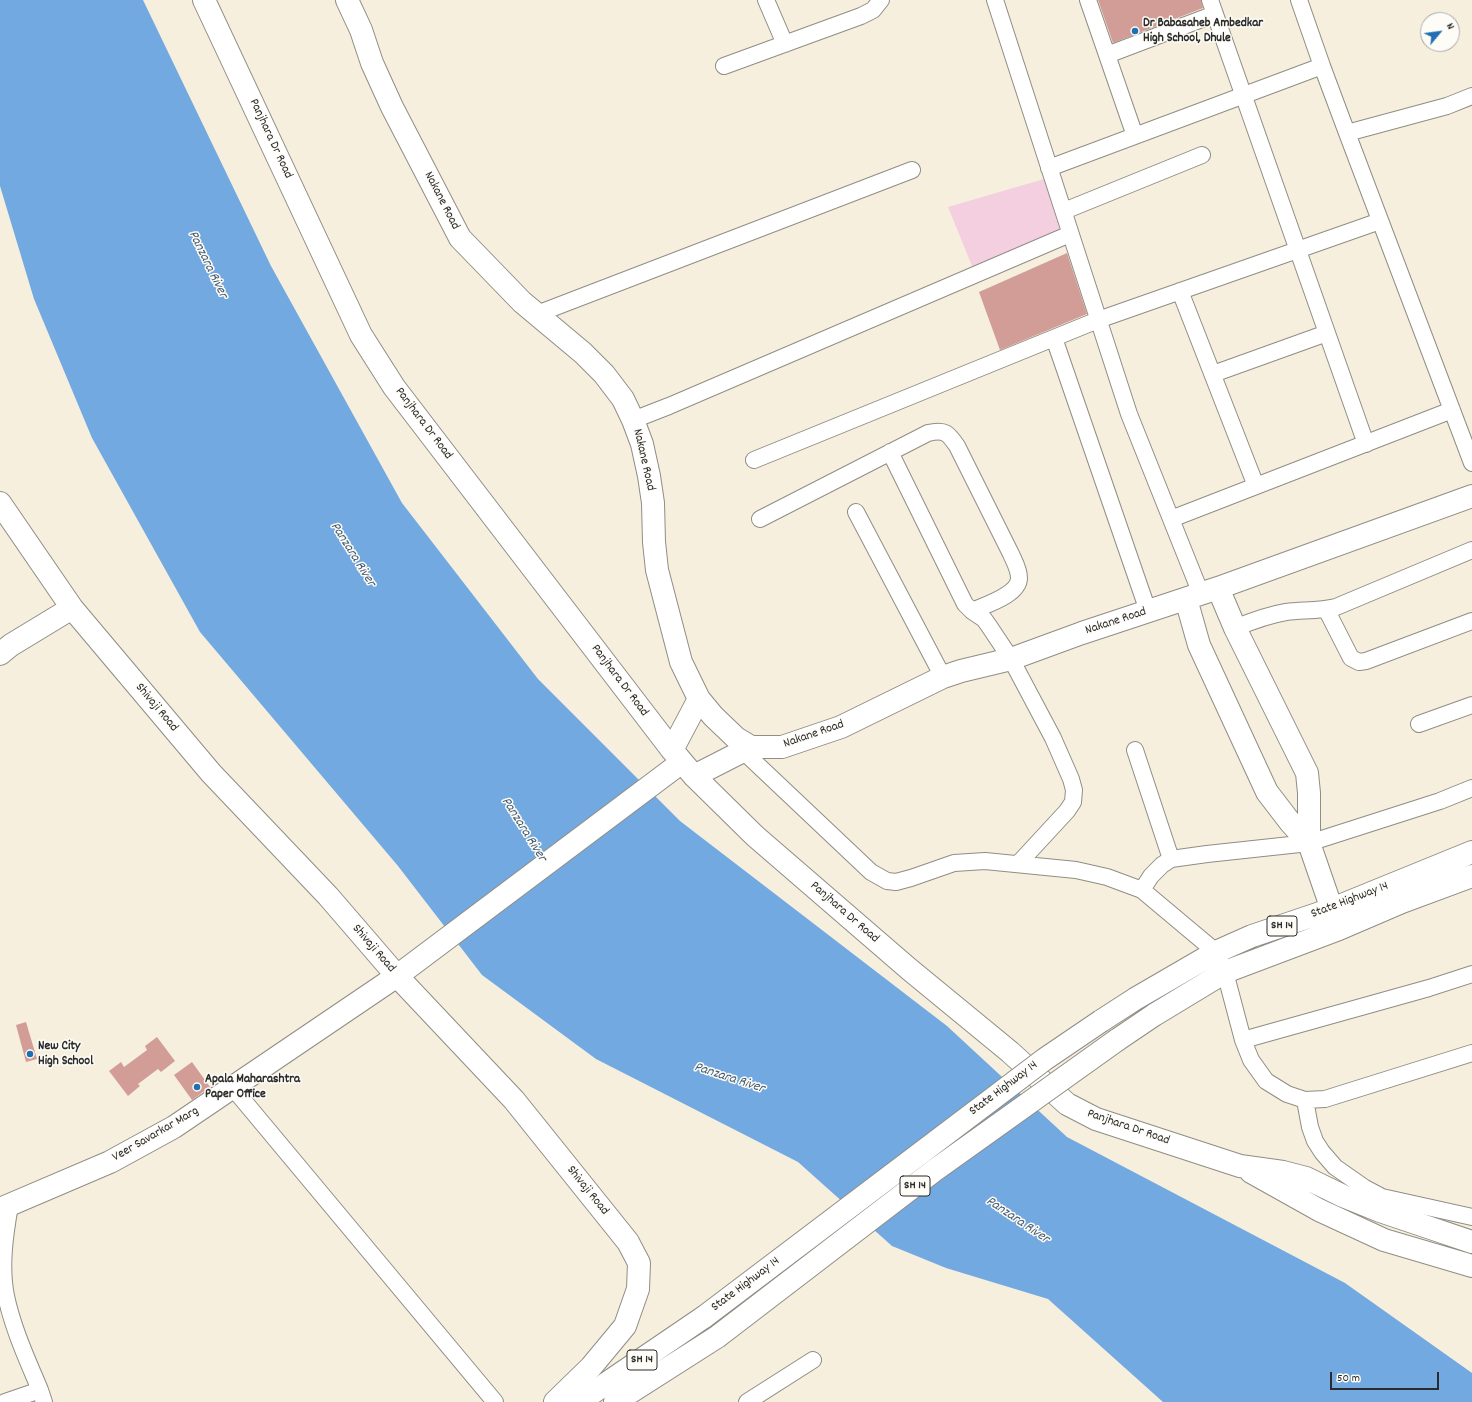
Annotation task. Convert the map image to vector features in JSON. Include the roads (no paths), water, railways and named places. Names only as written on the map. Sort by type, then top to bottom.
[{"type":"street","name":"Panjhara Dr Road","points":[[204,0],[361,335],[394,387],[683,762],[755,836],[909,970],[1010,1052],[1067,1104],[1096,1119],[1240,1166],[1284,1172],[1306,1178],[1343,1196],[1397,1208],[1472,1242]]},
{"type":"street","name":"Nakane Road","points":[[347,0],[361,30],[372,63],[392,107],[460,238],[522,302],[583,353],[604,374],[623,399],[642,444],[653,503],[654,542],[657,570],[681,662],[699,699],[713,716],[747,749],[782,747],[841,727],[943,677],[1011,659],[1082,633],[1202,593],[1472,496]]},
{"type":"street","points":[[766,0],[785,44]]},
{"type":"street","points":[[724,66],[873,10],[881,0]]},
{"type":"street","points":[[995,0],[1129,414],[1171,519],[1202,593],[1235,628],[1307,773],[1310,793],[1309,843],[1335,919]]},
{"type":"street","points":[[1088,0],[1135,136]]},
{"type":"street","points":[[1299,0],[1347,133],[1472,463]]},
{"type":"street","points":[[1107,54],[1212,7],[1366,444]]},
{"type":"street","points":[[1049,168],[1322,66]]},
{"type":"street","points":[[1347,133],[1446,106],[1472,96]]},
{"type":"street","points":[[1064,211],[1202,155]]},
{"type":"street","points":[[537,314],[912,170]]},
{"type":"street","points":[[754,460],[1098,320],[1380,221]]},
{"type":"street","points":[[633,420],[669,406],[1070,234]]},
{"type":"street","points":[[1180,291],[1256,486]]},
{"type":"street","points":[[1213,374],[1327,334]]},
{"type":"street","points":[[1054,338],[1148,611]]},
{"type":"street","points":[[1171,519],[1452,410]]},
{"type":"street","points":[[760,519],[928,433],[937,430],[944,431],[958,446],[1018,569],[1018,585],[1012,591],[1005,596],[972,611]]},
{"type":"street","points":[[890,452],[965,604],[984,619],[1011,659],[1053,738],[1071,779],[1074,790],[1073,802],[1067,812],[1018,864]]},
{"type":"street","name":"Shivaji Road","points":[[0,503],[72,608],[211,773],[328,896],[397,976],[514,1100],[628,1242],[639,1263],[638,1289],[625,1326],[591,1367],[562,1397],[555,1402]]},
{"type":"street","points":[[856,512],[943,677]]},
{"type":"street","points":[[1235,628],[1268,615],[1336,607],[1472,550]]},
{"type":"street","points":[[1202,593],[1199,645],[1267,792],[1290,822],[1309,843]]},
{"type":"street","points":[[0,654],[11,645],[72,608]]},
{"type":"street","points":[[1326,609],[1350,658],[1359,662],[1366,661],[1472,621]]},
{"type":"street","points":[[699,699],[683,762],[747,749],[871,872],[887,881],[896,882],[911,878],[954,863],[986,861],[1076,870],[1107,877],[1142,890],[1216,952],[1225,972],[1243,1040],[1251,1060],[1266,1081],[1287,1094],[1305,1100],[1325,1099],[1472,1054]]},
{"type":"street","points":[[1419,724],[1472,705]]},
{"type":"street","points":[[1135,750],[1171,859]]},
{"type":"street","name":"Veer Savarkar Marg","points":[[5,1207],[110,1162],[174,1127],[397,976],[683,762]]},
{"type":"street","points":[[1142,890],[1151,876],[1162,865],[1171,859],[1309,843],[1440,801],[1472,788]]},
{"type":"street","name":"State Highway 14","points":[[615,1402],[717,1337],[935,1170],[1154,1015],[1225,972],[1472,852]]},
{"type":"street","name":"State Highway 14","points":[[579,1402],[704,1317],[1045,1059],[1135,999],[1216,952],[1252,936],[1335,919],[1402,902],[1472,876]]},
{"type":"street","points":[[1243,1040],[1429,988],[1472,974]]},
{"type":"street","points":[[233,1088],[495,1402]]},
{"type":"street","points":[[1305,1100],[1310,1127],[1315,1141],[1335,1167],[1365,1188],[1382,1196],[1397,1208],[1472,1217]]},
{"type":"street","name":"Panjhara Dr Road","points":[[1240,1166],[1319,1210],[1384,1240],[1472,1266]]},
{"type":"street","points":[[5,1207],[3,1261],[6,1294],[16,1334],[42,1396],[5,1402]]},
{"type":"street","points":[[1384,1240],[1397,1208]]},
{"type":"street","points":[[0,1314],[16,1334]]},
{"type":"street","points":[[747,1402],[813,1360]]},
{"type":"water","name":"Panzara River","points":[[0,0],[143,0],[271,266],[402,503],[538,679],[680,821],[947,1026],[1067,1137],[1345,1283],[1472,1373],[1472,1402],[1163,1402],[1048,1299],[946,1268],[892,1246],[798,1162],[596,1059],[482,975],[398,866],[200,632],[92,438],[34,299],[0,186]]},
{"type":"place","name":"Dr Babasaheb Ambedkar High School, Dhule","points":[[1135,31]]},
{"type":"place","name":"New City High School","points":[[30,1054]]},
{"type":"place","name":"Apala Maharashtra Paper Office","points":[[197,1087]]}]
